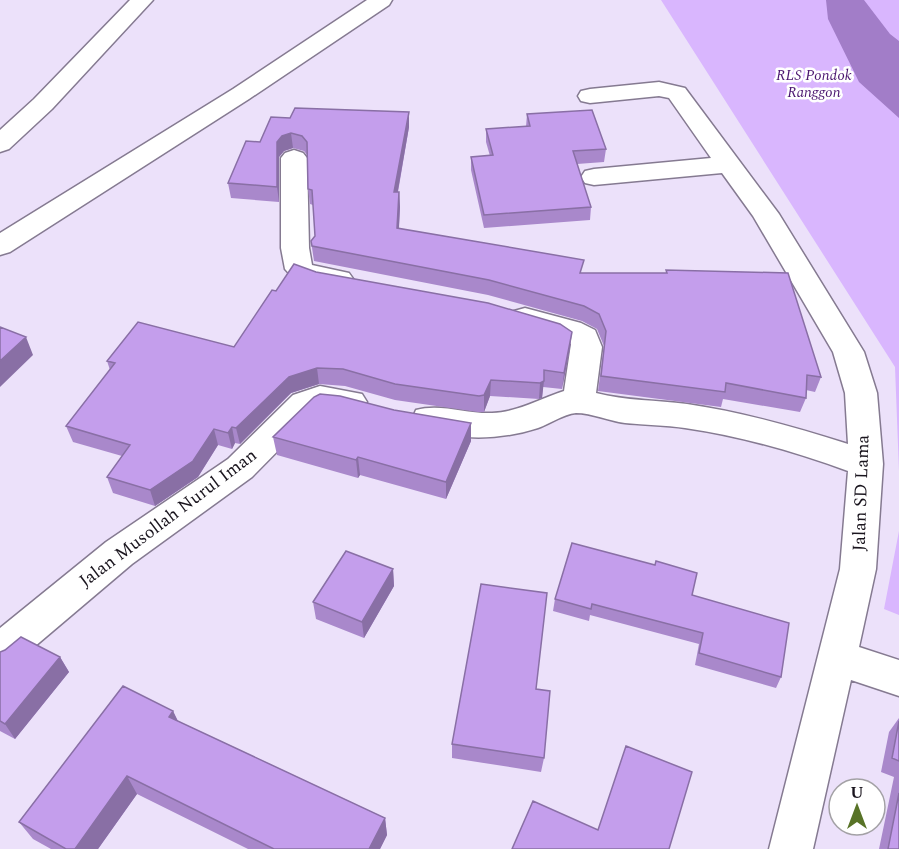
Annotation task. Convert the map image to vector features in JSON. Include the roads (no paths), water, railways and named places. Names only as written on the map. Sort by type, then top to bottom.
[{"type":"street","points":[[0,144],[43,104],[142,0]]},
{"type":"street","points":[[0,246],[241,94],[381,0]]},
{"type":"street","name":"Jalan SD Lama","points":[[590,96],[659,89],[677,93],[765,214],[848,352],[861,393],[866,464],[858,568],[791,849]]},
{"type":"street","points":[[294,158],[294,232],[299,269],[306,274],[365,284]]},
{"type":"street","points":[[594,177],[729,164]]},
{"type":"street","points":[[498,310],[570,330],[584,338],[586,347],[579,401],[617,410],[686,416],[754,429],[821,447],[866,464]]},
{"type":"street","name":"Jalan Musollah Nurul Iman","points":[[0,652],[119,554],[240,468],[304,404],[320,398],[345,400],[386,412],[478,427],[506,425],[530,419],[569,402],[579,401]]},
{"type":"street","points":[[837,657],[899,678]]},
{"type":"park label","name":"RLS Pondok Ranggon","points":[[814,84]]}]
